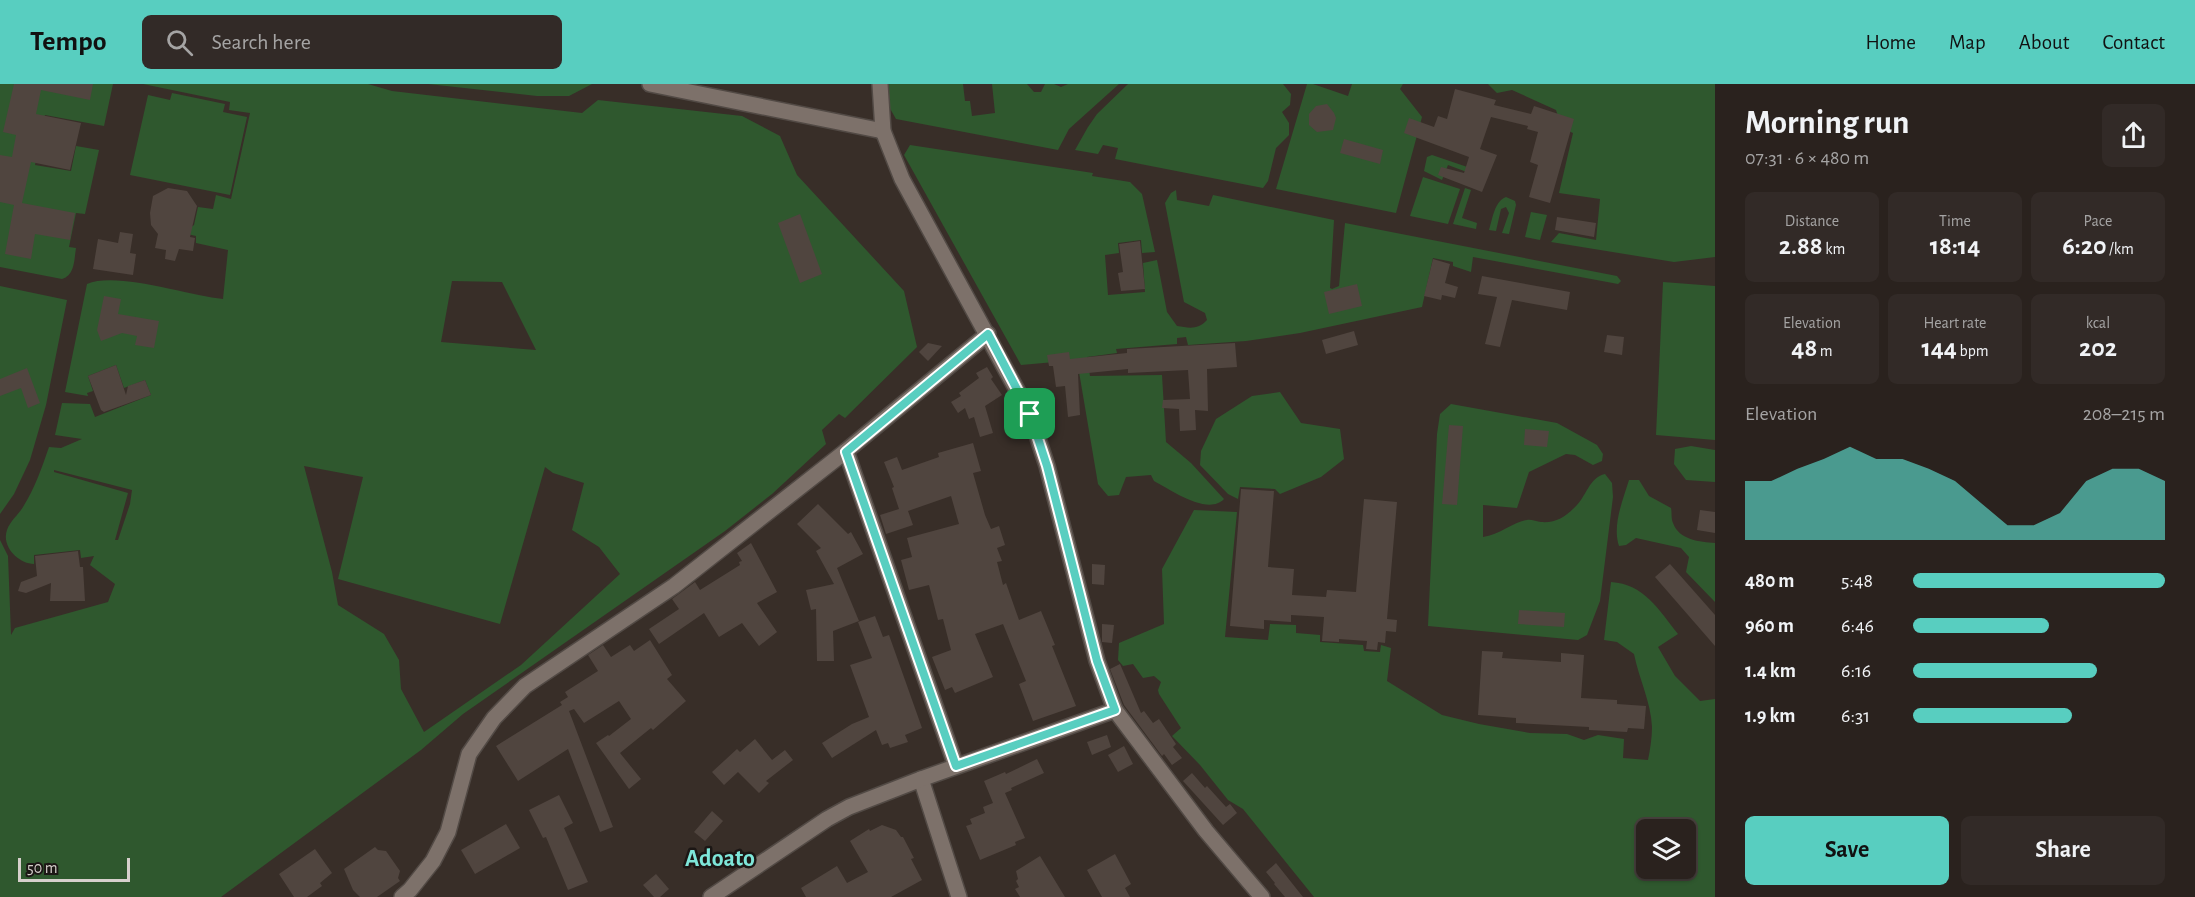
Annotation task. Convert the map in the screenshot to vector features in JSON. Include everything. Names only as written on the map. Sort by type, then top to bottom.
[{"type":"street","points":[[650,84],[883,131]]},
{"type":"street","points":[[880,84],[883,131],[902,178],[1030,414],[1047,466],[1097,661],[1115,710],[1206,831],[1262,897]]},
{"type":"street","points":[[402,897],[433,861],[448,832],[469,754],[494,718],[525,686],[674,586],[846,452],[988,334]]},
{"type":"street","points":[[846,452],[956,766]]},
{"type":"street","points":[[711,897],[827,819],[873,796],[1115,710]]},
{"type":"street","points":[[921,779],[959,897]]},
{"type":"green space","points":[[0,84],[113,84],[104,126],[45,115],[35,165],[71,171],[76,146],[99,150],[85,214],[76,213],[69,247],[76,248],[73,266],[69,274],[62,279],[0,267]]},
{"type":"green space","points":[[143,84],[368,84],[392,91],[582,113],[598,100],[742,116],[780,136],[797,175],[904,291],[917,347],[845,418],[839,414],[822,430],[826,444],[772,494],[725,531],[463,714],[421,750],[221,897],[0,897],[0,540],[8,556],[11,635],[15,628],[108,602],[115,584],[90,565],[94,556],[81,558],[80,550],[34,555],[34,564],[28,563],[17,558],[9,548],[7,530],[31,492],[49,447],[61,448],[82,439],[55,435],[62,403],[90,404],[95,417],[151,395],[145,380],[124,388],[116,365],[88,376],[93,391],[87,393],[88,396],[65,392],[87,284],[116,280],[223,299],[228,250],[196,243],[196,236],[183,233],[194,225],[198,207],[213,209],[216,195],[231,199],[250,113],[229,110],[230,102]],"holes":[[[452,281],[502,282],[536,350],[441,342]],[[304,466],[363,477],[338,579],[500,624],[545,467],[553,473],[584,483],[572,530],[599,547],[620,574],[521,665],[424,732],[401,689],[399,660],[384,634],[338,605],[332,572]],[[54,470],[132,490],[130,504],[118,540],[115,540],[128,493],[54,472]]]},
{"type":"green space","points":[[428,84],[592,84],[569,96],[537,96]]},
{"type":"green space","points":[[887,84],[963,84],[965,101],[970,101],[972,116],[995,113],[992,84],[1027,84],[1034,92],[1041,92],[1045,84],[1061,87],[1068,84],[1119,84],[1069,129],[1058,150],[896,119],[888,105]]},
{"type":"green space","points":[[1128,84],[1283,84],[1291,94],[1290,105],[1282,112],[1289,123],[1289,135],[1276,148],[1268,181],[1263,188],[1115,159],[1118,148],[1103,145],[1098,154],[1075,150],[1097,114]]},
{"type":"green space","points":[[1307,84],[1348,96],[1352,84],[1403,84],[1400,89],[1422,117],[1396,213],[1276,189]]},
{"type":"green space","points":[[1488,84],[1715,84],[1715,257],[1674,262],[1551,242],[1559,233],[1596,240],[1600,199],[1559,193],[1573,133],[1557,126],[1556,110],[1512,90],[1497,93]]},
{"type":"green space","points":[[172,93],[225,104],[223,112],[247,117],[230,195],[130,175],[148,95],[170,100]]},
{"type":"green space","points":[[910,145],[1093,173],[1092,176],[1130,182],[1142,194],[1155,252],[1142,253],[1141,240],[1118,243],[1119,253],[1105,255],[1108,295],[1145,292],[1143,263],[1157,260],[1167,312],[1177,326],[1197,327],[1207,320],[1205,313],[1184,302],[1165,203],[1171,193],[1176,190],[1177,200],[1209,206],[1213,195],[1334,220],[1330,288],[1332,289],[1339,286],[1345,223],[1617,276],[1621,281],[1618,284],[1473,257],[1471,272],[1453,266],[1453,262],[1433,258],[1422,307],[1300,333],[1246,341],[1188,345],[1186,337],[1177,338],[1177,344],[1116,349],[1117,353],[1087,357],[1090,376],[1162,375],[1166,442],[1191,463],[1224,499],[1209,505],[1189,500],[1154,481],[1151,475],[1126,477],[1119,495],[1108,496],[1098,484],[1077,360],[1021,365],[904,155]]},
{"type":"green space","points":[[1432,155],[1482,172],[1480,177],[1448,165],[1442,180],[1424,171],[1427,157]]},
{"type":"green space","points":[[1423,177],[1460,189],[1448,224],[1410,216]]},
{"type":"green space","points":[[1465,188],[1471,190],[1462,218],[1477,223],[1476,229],[1453,224]]},
{"type":"green space","points":[[1506,197],[1515,201],[1516,205],[1509,234],[1502,233],[1509,213],[1506,207],[1501,209],[1496,231],[1489,230],[1496,206]]},
{"type":"green space","points":[[1531,212],[1547,215],[1540,240],[1525,237]]},
{"type":"green space","points":[[1663,282],[1715,286],[1715,440],[1656,435]]},
{"type":"green space","points":[[0,286],[67,300],[46,405],[30,460],[14,494],[0,514]]},
{"type":"green space","points":[[1280,392],[1301,423],[1340,429],[1344,459],[1321,477],[1280,494],[1275,489],[1240,487],[1238,499],[1228,494],[1200,465],[1201,451],[1216,419],[1252,396]]},
{"type":"green space","points":[[1451,404],[1557,423],[1597,445],[1603,454],[1602,461],[1593,465],[1575,455],[1566,454],[1529,472],[1517,508],[1483,505],[1483,537],[1523,521],[1555,521],[1570,512],[1591,483],[1605,474],[1612,483],[1613,497],[1600,601],[1587,635],[1578,640],[1428,626],[1437,434],[1440,414]]},
{"type":"green space","points":[[1691,446],[1715,450],[1715,482],[1686,480],[1674,464],[1675,449]]},
{"type":"green space","points":[[1629,480],[1639,480],[1649,496],[1671,508],[1672,521],[1676,529],[1685,537],[1715,543],[1715,602],[1686,572],[1689,557],[1681,548],[1636,538],[1626,545],[1619,546],[1618,521]]},
{"type":"green space","points":[[1194,510],[1237,512],[1225,637],[1268,640],[1270,624],[1296,625],[1296,633],[1320,635],[1320,642],[1363,645],[1364,651],[1380,652],[1381,645],[1391,648],[1387,681],[1442,715],[1530,733],[1567,734],[1584,740],[1598,735],[1624,739],[1623,758],[1648,760],[1652,735],[1651,718],[1634,654],[1617,642],[1604,640],[1611,582],[1633,588],[1650,600],[1678,634],[1658,647],[1675,676],[1700,701],[1715,699],[1715,897],[1314,897],[1243,809],[1228,800],[1200,765],[1172,736],[1181,728],[1159,694],[1161,682],[1154,676],[1143,678],[1133,664],[1123,666],[1118,660],[1119,643],[1164,624],[1162,569]]},
{"type":"building","points":[[14,84],[93,84],[90,100],[41,90],[36,114],[81,123],[70,170],[31,162],[22,203],[75,213],[70,240],[35,234],[31,259],[5,254],[14,205],[0,202],[0,155],[12,157],[16,135],[3,132]]},
{"type":"building","points":[[1455,89],[1496,100],[1494,105],[1531,114],[1534,106],[1574,119],[1550,203],[1529,197],[1538,165],[1530,162],[1538,132],[1527,129],[1528,126],[1491,117],[1480,149],[1497,155],[1482,192],[1438,175],[1441,167],[1464,173],[1469,157],[1404,133],[1409,118],[1434,127],[1438,116],[1447,119]]},
{"type":"building","points":[[1327,104],[1336,118],[1333,130],[1317,132],[1309,125],[1309,114],[1316,106]]},
{"type":"building","points":[[1344,139],[1383,150],[1380,164],[1340,153]]},
{"type":"building","points":[[168,188],[187,191],[197,206],[190,237],[195,238],[193,251],[179,249],[175,261],[165,259],[166,250],[155,248],[158,234],[151,225],[150,213],[153,196]]},
{"type":"building","points":[[800,214],[822,274],[800,283],[778,223]]},
{"type":"building","points":[[1557,217],[1596,223],[1594,237],[1555,230]]},
{"type":"building","points":[[120,232],[133,234],[130,253],[136,254],[133,275],[93,269],[98,239],[118,243]]},
{"type":"building","points":[[1140,241],[1145,289],[1121,291],[1118,273],[1123,272],[1119,244]]},
{"type":"building","points":[[1433,259],[1450,264],[1445,283],[1458,287],[1455,298],[1442,295],[1441,300],[1424,296]]},
{"type":"building","points":[[1482,276],[1570,292],[1567,310],[1512,300],[1500,347],[1485,344],[1497,297],[1478,294]]},
{"type":"building","points":[[1357,284],[1362,306],[1329,314],[1324,292]]},
{"type":"building","points":[[104,296],[121,299],[118,314],[159,321],[154,348],[135,345],[137,336],[122,333],[101,341],[97,330]]},
{"type":"building","points":[[1354,331],[1358,345],[1326,354],[1322,340]]},
{"type":"building","points":[[1607,335],[1624,337],[1622,355],[1604,352]]},
{"type":"building","points":[[928,343],[942,346],[928,361],[919,352]]},
{"type":"building","points":[[1235,343],[1237,367],[1207,369],[1208,411],[1195,410],[1196,430],[1180,431],[1179,409],[1162,408],[1163,400],[1190,399],[1188,370],[1128,373],[1128,369],[1078,374],[1080,415],[1068,417],[1065,386],[1056,387],[1053,366],[1049,366],[1047,355],[1069,352],[1070,359],[1127,353],[1127,349]]},
{"type":"building","points":[[116,365],[126,395],[128,386],[145,380],[151,395],[104,412],[101,410],[88,376]]},
{"type":"building","points":[[987,367],[993,377],[991,379],[1002,395],[985,406],[993,433],[980,437],[974,417],[969,419],[965,408],[958,413],[951,402],[961,396],[959,393],[979,378],[976,373]]},
{"type":"building","points":[[27,368],[40,403],[28,408],[21,388],[0,396],[0,379]]},
{"type":"building","points":[[1449,425],[1463,426],[1457,505],[1442,504]]},
{"type":"building","points":[[1525,429],[1549,431],[1547,447],[1524,445]]},
{"type":"building","points":[[973,443],[981,471],[973,473],[985,515],[991,529],[999,526],[1005,545],[997,548],[1002,561],[997,562],[1003,585],[1006,583],[1019,620],[1041,611],[1076,706],[1033,721],[1019,684],[1026,681],[1003,624],[975,634],[993,677],[955,693],[952,687],[945,690],[932,657],[951,650],[943,619],[938,620],[929,585],[909,590],[901,560],[912,557],[907,538],[959,524],[951,496],[908,511],[913,525],[886,534],[880,515],[899,509],[892,488],[894,487],[884,462],[897,457],[902,470],[939,457],[938,453]]},
{"type":"building","points":[[1241,489],[1274,491],[1268,567],[1294,569],[1292,595],[1326,597],[1327,590],[1356,592],[1364,499],[1397,502],[1387,619],[1397,620],[1396,632],[1386,631],[1385,643],[1378,642],[1377,650],[1366,649],[1367,641],[1339,639],[1339,642],[1322,641],[1324,617],[1291,615],[1291,622],[1264,620],[1264,629],[1230,626]]},
{"type":"building","points":[[818,504],[848,534],[851,532],[863,554],[837,568],[859,621],[833,631],[834,661],[817,661],[816,609],[811,610],[806,590],[834,584],[816,551],[821,548],[797,524]]},
{"type":"building","points":[[1700,510],[1715,512],[1715,533],[1697,530]]},
{"type":"building","points":[[751,543],[777,592],[757,603],[777,632],[759,646],[742,623],[719,637],[704,613],[659,644],[649,629],[679,609],[672,599],[695,582],[700,590],[740,565],[739,562],[742,561],[737,553]]},
{"type":"building","points":[[78,551],[80,567],[83,567],[85,601],[50,601],[51,583],[26,593],[18,591],[21,582],[37,576],[35,556]]},
{"type":"building","points":[[1092,564],[1105,565],[1104,585],[1092,584]]},
{"type":"building","points":[[1670,564],[1715,615],[1715,646],[1655,577]]},
{"type":"building","points":[[1519,610],[1565,613],[1564,627],[1518,624]]},
{"type":"building","points":[[875,616],[883,637],[889,635],[922,728],[905,735],[908,742],[890,748],[888,743],[882,745],[876,730],[832,758],[822,743],[852,724],[869,717],[850,665],[872,658],[858,622]]},
{"type":"building","points":[[1102,624],[1114,625],[1112,643],[1102,642]]},
{"type":"building","points":[[650,640],[672,675],[667,679],[686,701],[653,730],[651,728],[620,753],[641,779],[629,789],[596,743],[631,719],[619,701],[584,723],[574,709],[569,711],[613,827],[600,832],[568,749],[518,781],[496,746],[562,705],[560,702],[568,697],[565,692],[598,671],[588,655],[603,645],[611,657],[630,645],[634,651]]},
{"type":"building","points":[[1482,651],[1503,652],[1502,658],[1561,662],[1561,653],[1584,655],[1581,698],[1617,700],[1617,704],[1646,706],[1644,729],[1628,728],[1627,732],[1589,730],[1589,727],[1516,723],[1516,718],[1478,715]]},
{"type":"building","points":[[1120,664],[1141,713],[1144,711],[1153,723],[1159,719],[1176,744],[1173,747],[1182,758],[1172,765],[1164,754],[1162,756],[1124,705],[1110,669]]},
{"type":"building","points":[[1107,735],[1111,747],[1092,755],[1087,742]]},
{"type":"building","points":[[755,739],[772,760],[785,750],[793,760],[766,781],[769,783],[759,793],[738,772],[724,785],[712,772],[737,749],[740,752]]},
{"type":"building","points":[[1124,746],[1133,764],[1118,772],[1108,755]]},
{"type":"building","points":[[1037,759],[1044,773],[1005,793],[1025,838],[1015,842],[1016,845],[980,860],[966,826],[972,824],[970,819],[985,813],[983,807],[993,803],[984,781],[1005,772],[1006,774]]},
{"type":"building","points":[[1192,773],[1226,807],[1230,804],[1237,813],[1223,825],[1183,781]]},
{"type":"building","points":[[559,795],[573,823],[564,828],[588,882],[568,890],[546,837],[543,838],[529,810]]},
{"type":"building","points":[[712,811],[723,821],[705,841],[694,832]]},
{"type":"building","points":[[506,824],[520,848],[475,874],[461,850]]},
{"type":"building","points":[[882,825],[896,830],[903,837],[922,880],[891,897],[806,897],[801,888],[837,866],[847,883],[868,872],[850,841],[869,829],[870,831]]},
{"type":"building","points":[[375,847],[386,851],[400,871],[398,878],[400,881],[377,897],[360,897],[353,890],[344,869]]},
{"type":"building","points":[[315,849],[332,873],[320,883],[322,886],[307,897],[294,897],[279,874]]},
{"type":"building","points":[[1115,854],[1131,884],[1125,888],[1130,897],[1102,897],[1087,870]]},
{"type":"building","points":[[1040,856],[1065,897],[1020,897],[1015,889],[1019,887],[1016,881],[1018,879],[1016,871]]},
{"type":"building","points":[[1276,863],[1303,897],[1285,897],[1274,884],[1266,872]]},
{"type":"building","points":[[656,874],[669,889],[660,897],[654,897],[643,885]]},
{"type":"district","name":"Adoato","points":[[720,859]]},
{"type":"route","points":[[988,334],[1030,414],[1047,466],[1097,661],[1115,710],[956,766],[846,452],[988,334]]}]
